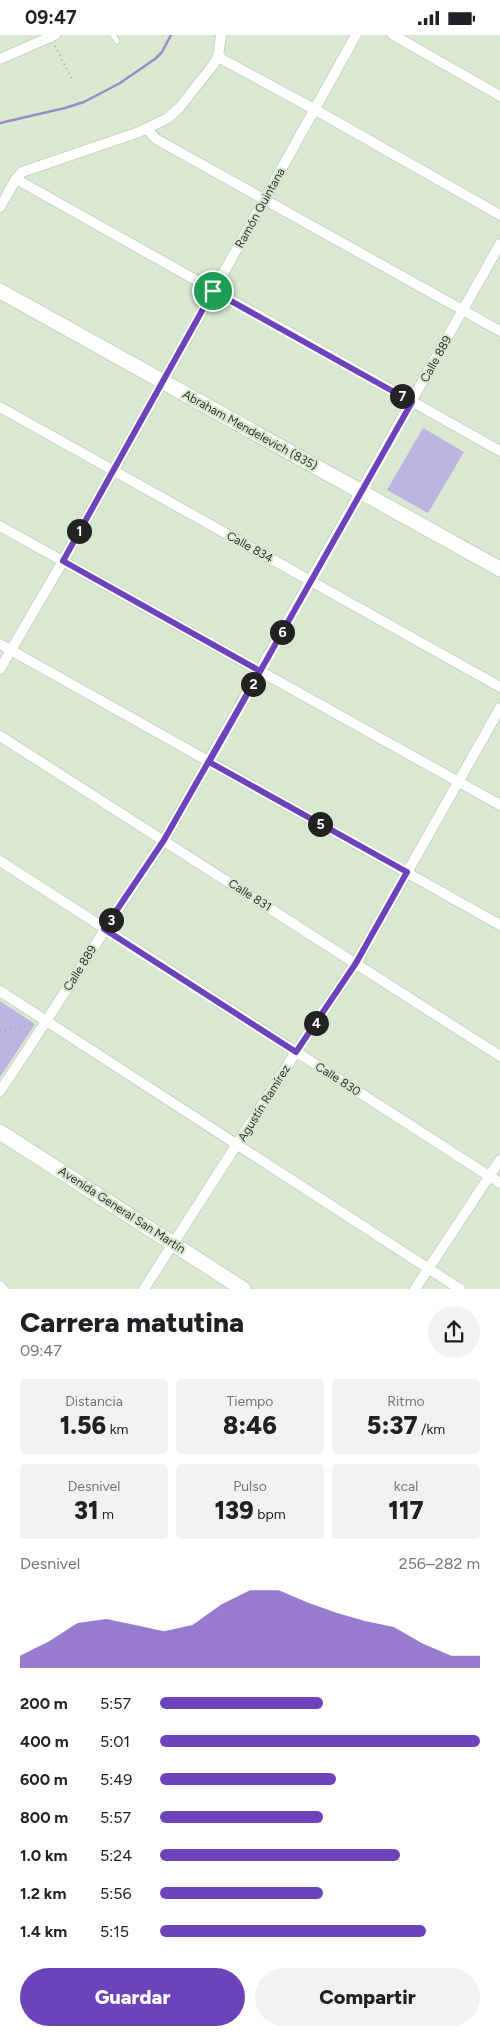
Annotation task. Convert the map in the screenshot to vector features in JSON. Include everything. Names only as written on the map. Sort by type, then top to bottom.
[{"type":"street","points":[[0,207],[22,172],[147,129],[168,117],[180,107],[199,85],[218,57],[221,35]]},
{"type":"street","name":"Ramón Quintana","points":[[0,669],[63,561],[356,35]]},
{"type":"street","points":[[393,35],[500,96]]},
{"type":"street","points":[[0,59],[53,36]]},
{"type":"street","points":[[218,57],[314,109],[500,215]]},
{"type":"street","points":[[147,129],[156,139],[500,331]]},
{"type":"street","points":[[16,179],[500,451]]},
{"type":"street","name":"Calle 889","points":[[0,1091],[47,1021],[104,929],[164,840],[500,244]]},
{"type":"street","name":"Abraham Mendelevich (835)","points":[[0,291],[500,569]]},
{"type":"street","name":"Calle 834","points":[[0,407],[500,687]]},
{"type":"street","points":[[0,526],[500,805]]},
{"type":"street","points":[[0,644],[500,925]]},
{"type":"street","name":"Agustín Ramírez","points":[[144,1289],[296,1052],[356,963],[500,708]]},
{"type":"street","name":"Calle 831","points":[[0,736],[500,1056]]},
{"type":"street","name":"Calle 830","points":[[0,861],[500,1183]]},
{"type":"street","points":[[0,991],[460,1289]]},
{"type":"street","name":"Avenida General San Martín","points":[[0,1132],[244,1289]]},
{"type":"street","points":[[415,1289],[500,1160]]},
{"type":"street","points":[[0,1286],[3,1289]]},
{"type":"lane","points":[[113,35],[117,41]]},
{"type":"path","points":[[53,36],[72,79]]},
{"type":"path","points":[[0,1031],[47,1021]]},
{"type":"shaded area","points":[[423,428],[464,452],[428,513],[387,490]]},
{"type":"shaded area","points":[[0,1001],[35,1024],[0,1077]]},
{"type":"waterway","points":[[0,123],[84,102],[120,83],[155,59],[162,52],[171,35]]},
{"type":"route","points":[[213,291],[412,402],[209,762],[407,872],[356,963],[296,1052],[104,929],[164,840],[260,671],[63,561],[213,291]]}]
